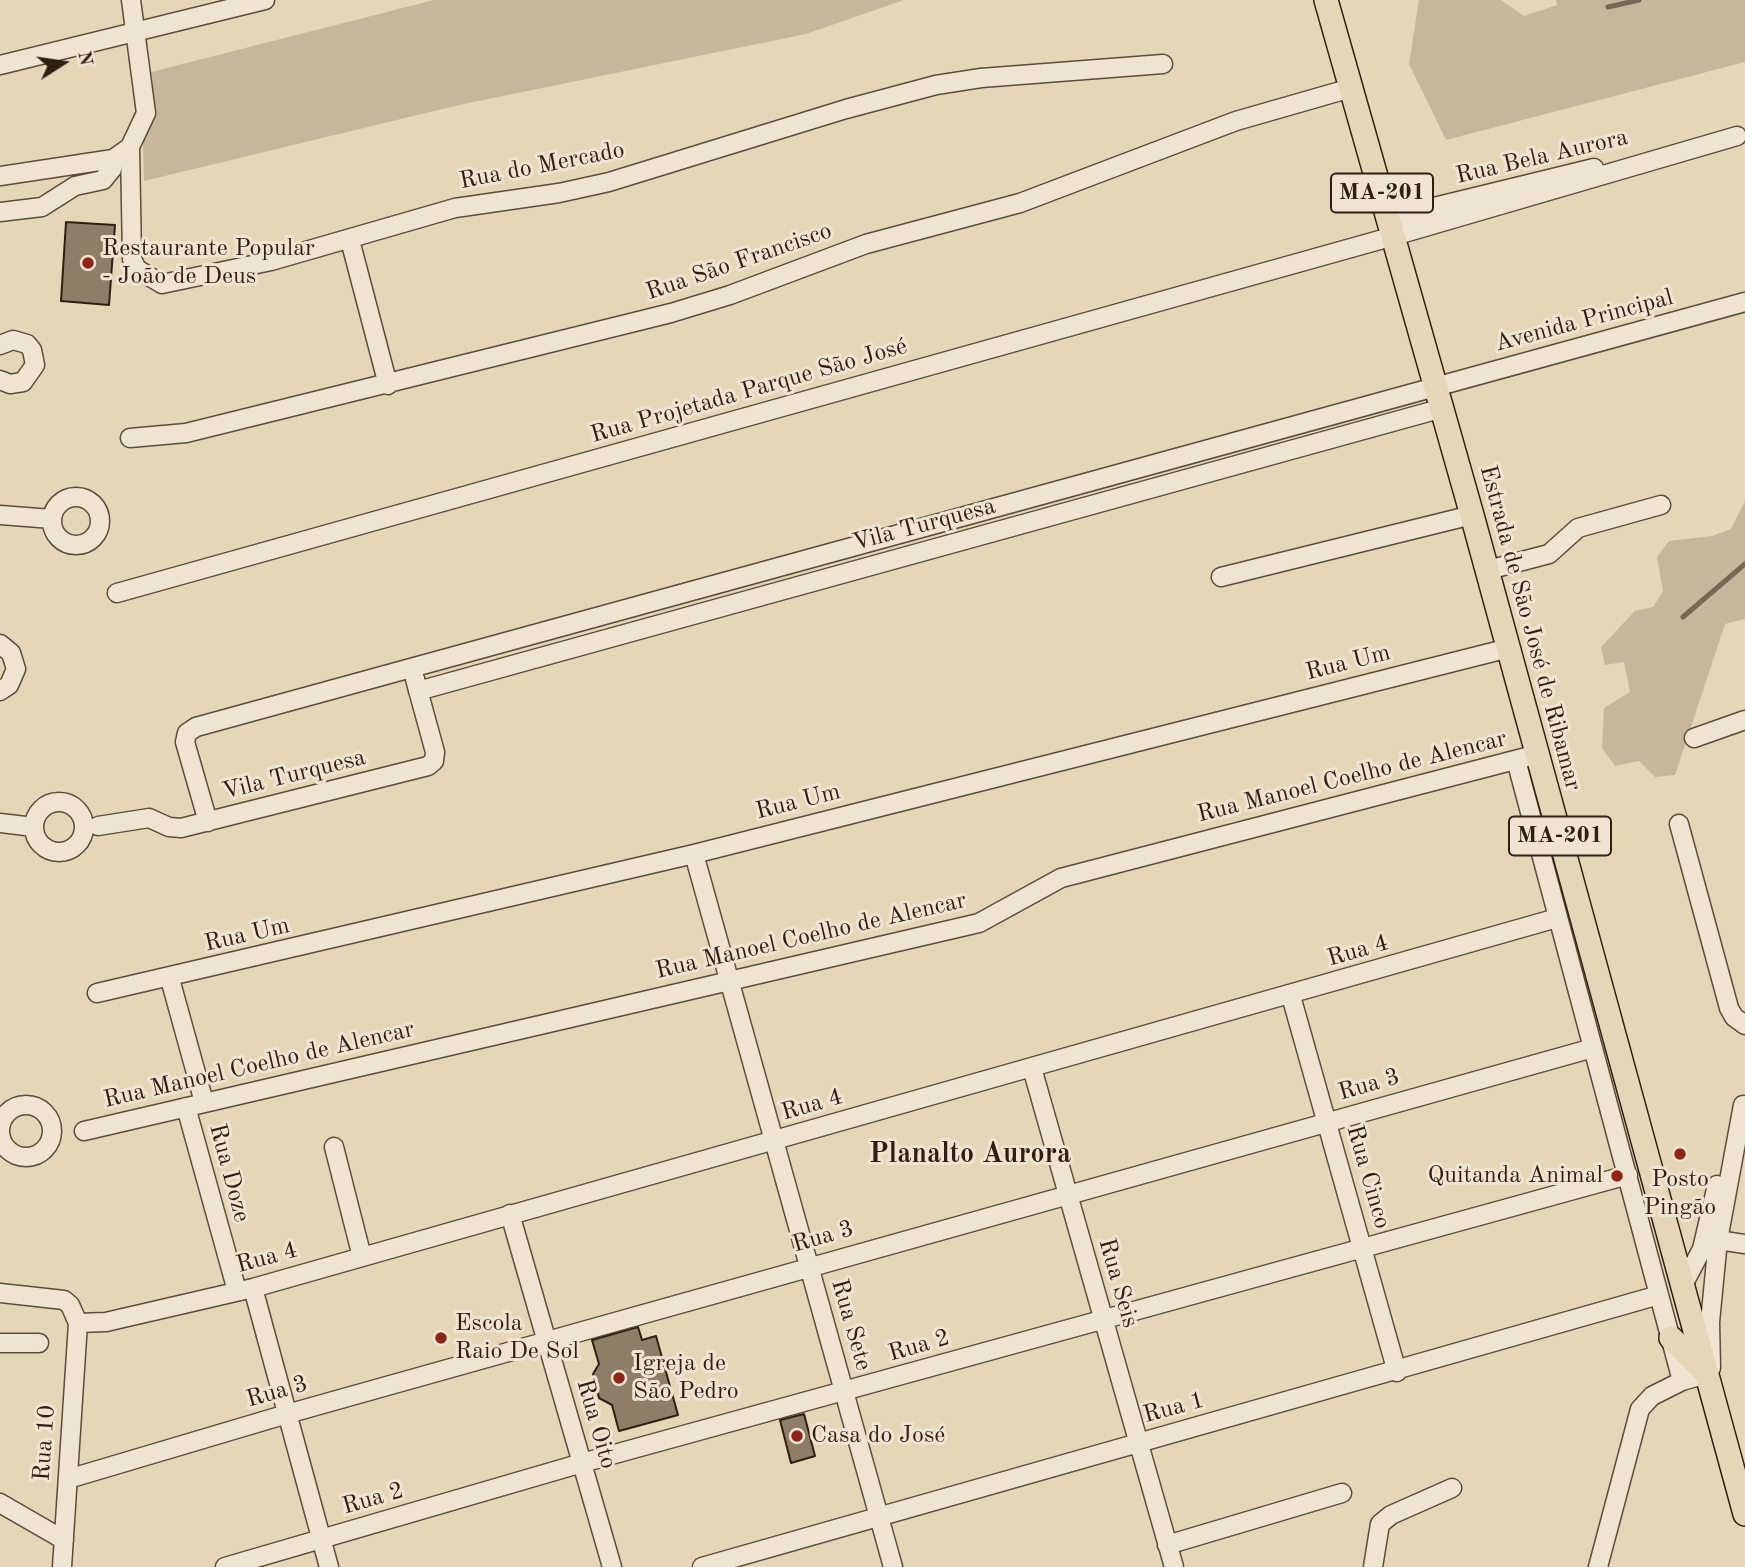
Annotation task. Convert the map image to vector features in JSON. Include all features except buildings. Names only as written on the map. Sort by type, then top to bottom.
[{"type":"main road","name":"Estrada de São José de Ribamar","points":[[1326,0],[1509,648],[1527,757],[1683,1285],[1745,1514]]},
{"type":"main road","points":[[1671,1338],[1710,1383]]},
{"type":"street","points":[[0,176],[113,159],[130,147],[146,113],[131,0]]},
{"type":"street","points":[[0,65],[265,0]]},
{"type":"street","name":"Rua do Mercado","points":[[130,147],[130,244],[137,269],[162,284],[350,240],[455,208],[559,193],[609,181],[936,85],[981,78],[1163,64]]},
{"type":"street","name":"Rua São Francisco","points":[[130,438],[186,433],[388,385],[706,302],[866,244],[1020,203],[1236,121],[1352,88]]},
{"type":"street","name":"Rua Bela Aurora","points":[[1392,227],[1621,172],[1737,136]]},
{"type":"street","points":[[0,212],[42,206],[67,190],[103,180],[112,169],[113,159]]},
{"type":"street","name":"Rua Projetada Parque São José","points":[[117,593],[1392,227]]},
{"type":"street","points":[[350,240],[388,385]]},
{"type":"street","name":"Avenida Principal","points":[[1439,398],[1745,302]]},
{"type":"street","points":[[0,345],[13,340],[27,345],[32,350],[35,365],[23,382],[10,384],[0,380]]},
{"type":"street","name":"Vila Turquesa","points":[[412,669],[434,747],[432,764],[208,822],[185,742],[191,729],[1151,464],[1439,398]]},
{"type":"street","name":"Vila Turquesa","points":[[418,691],[886,560],[1157,488],[1439,398]]},
{"type":"street","points":[[1151,464],[1157,488]]},
{"type":"street","points":[[1488,570],[1549,554],[1578,528],[1661,505]]},
{"type":"street","points":[[0,515],[52,519]]},
{"type":"street","points":[[1222,577],[1472,515]]},
{"type":"street","points":[[880,537],[886,560]]},
{"type":"street","points":[[607,614],[614,635]]},
{"type":"street","points":[[0,644],[11,653],[16,669],[9,685],[0,691]]},
{"type":"street","name":"Rua Um","points":[[97,993],[170,979],[694,854],[1509,648]]},
{"type":"street","points":[[1694,738],[1745,720]]},
{"type":"street","name":"Estrada de São José de Ribamar","points":[[1527,757],[1557,918],[1682,1381]]},
{"type":"street","name":"Rua Manoel Coelho de Alencar","points":[[84,1131],[979,923],[1061,878],[1527,757]]},
{"type":"street","points":[[98,826],[144,818],[175,828],[208,822]]},
{"type":"street","points":[[0,823],[34,827]]},
{"type":"street","points":[[1679,824],[1729,1008],[1734,1017],[1745,1025]]},
{"type":"street","name":"Rua Sete","points":[[694,854],[893,1567]]},
{"type":"street","name":"Rua 4","points":[[78,1323],[106,1322],[245,1289],[362,1257],[1292,996],[1557,918]]},
{"type":"street","name":"Rua Doze","points":[[170,979],[195,1105],[245,1289],[287,1414],[329,1567]]},
{"type":"street","name":"Rua Cinco","points":[[1292,996],[1397,1372]]},
{"type":"street","name":"Rua 3","points":[[68,1479],[287,1414],[1067,1193],[1593,1048]]},
{"type":"street","name":"Rua Seis","points":[[1032,1068],[1174,1567]]},
{"type":"street","points":[[1683,1285],[1702,1249],[1715,1191],[1744,1102]]},
{"type":"street","points":[[1598,1567],[1640,1409],[1652,1396],[1682,1381],[1710,1383],[1710,1322],[1718,1240],[1744,1102]]},
{"type":"street","points":[[334,1147],[362,1257]]},
{"type":"street","name":"Rua 2","points":[[225,1567],[582,1463],[844,1393],[1361,1246],[1628,1175]]},
{"type":"street","name":"Rua Oito","points":[[510,1214],[612,1567]]},
{"type":"street","points":[[1718,1240],[1745,1244]]},
{"type":"street","points":[[0,1293],[64,1300],[70,1305],[78,1323]]},
{"type":"street","name":"Rua 1","points":[[702,1567],[1397,1372],[1659,1295]]},
{"type":"street","name":"Rua 10","points":[[62,1567],[78,1323]]},
{"type":"street","points":[[0,1343],[39,1343]]},
{"type":"street","points":[[1373,1567],[1380,1524],[1391,1515],[1452,1488]]},
{"type":"street","points":[[1167,1545],[1342,1493]]},
{"type":"street","points":[[0,1503],[64,1540]]},
{"type":"shaded area","points":[[434,0],[904,0],[806,34],[459,105],[144,181],[143,138],[155,108],[151,72]]},
{"type":"shaded area","points":[[1419,0],[1501,0],[1524,16],[1557,5],[1556,0],[1745,0],[1745,62],[1446,140],[1409,64]]},
{"type":"shaded area","points":[[1745,501],[1745,619],[1725,624],[1675,775],[1655,777],[1639,761],[1615,766],[1602,748],[1604,708],[1630,692],[1624,662],[1605,665],[1601,647],[1635,611],[1653,607],[1663,591],[1657,557],[1669,541],[1712,536],[1731,529]]},
{"type":"waterway","points":[[1608,7],[1639,0]]},
{"type":"waterway","points":[[1683,617],[1745,564]]},
{"type":"place","name":"Restaurante Popular - João de Deus","points":[[88,263]]},
{"type":"place","name":"Posto Pingão","points":[[1680,1154]]},
{"type":"place","name":"Quitanda Animal","points":[[1617,1176]]},
{"type":"place","name":"Escola Raio De Sol","points":[[441,1338]]},
{"type":"place","name":"Igreja de São Pedro","points":[[619,1378]]},
{"type":"place","name":"Casa do José","points":[[797,1436]]},
{"type":"district","name":"Planalto Aurora","points":[[970,1155]]}]
